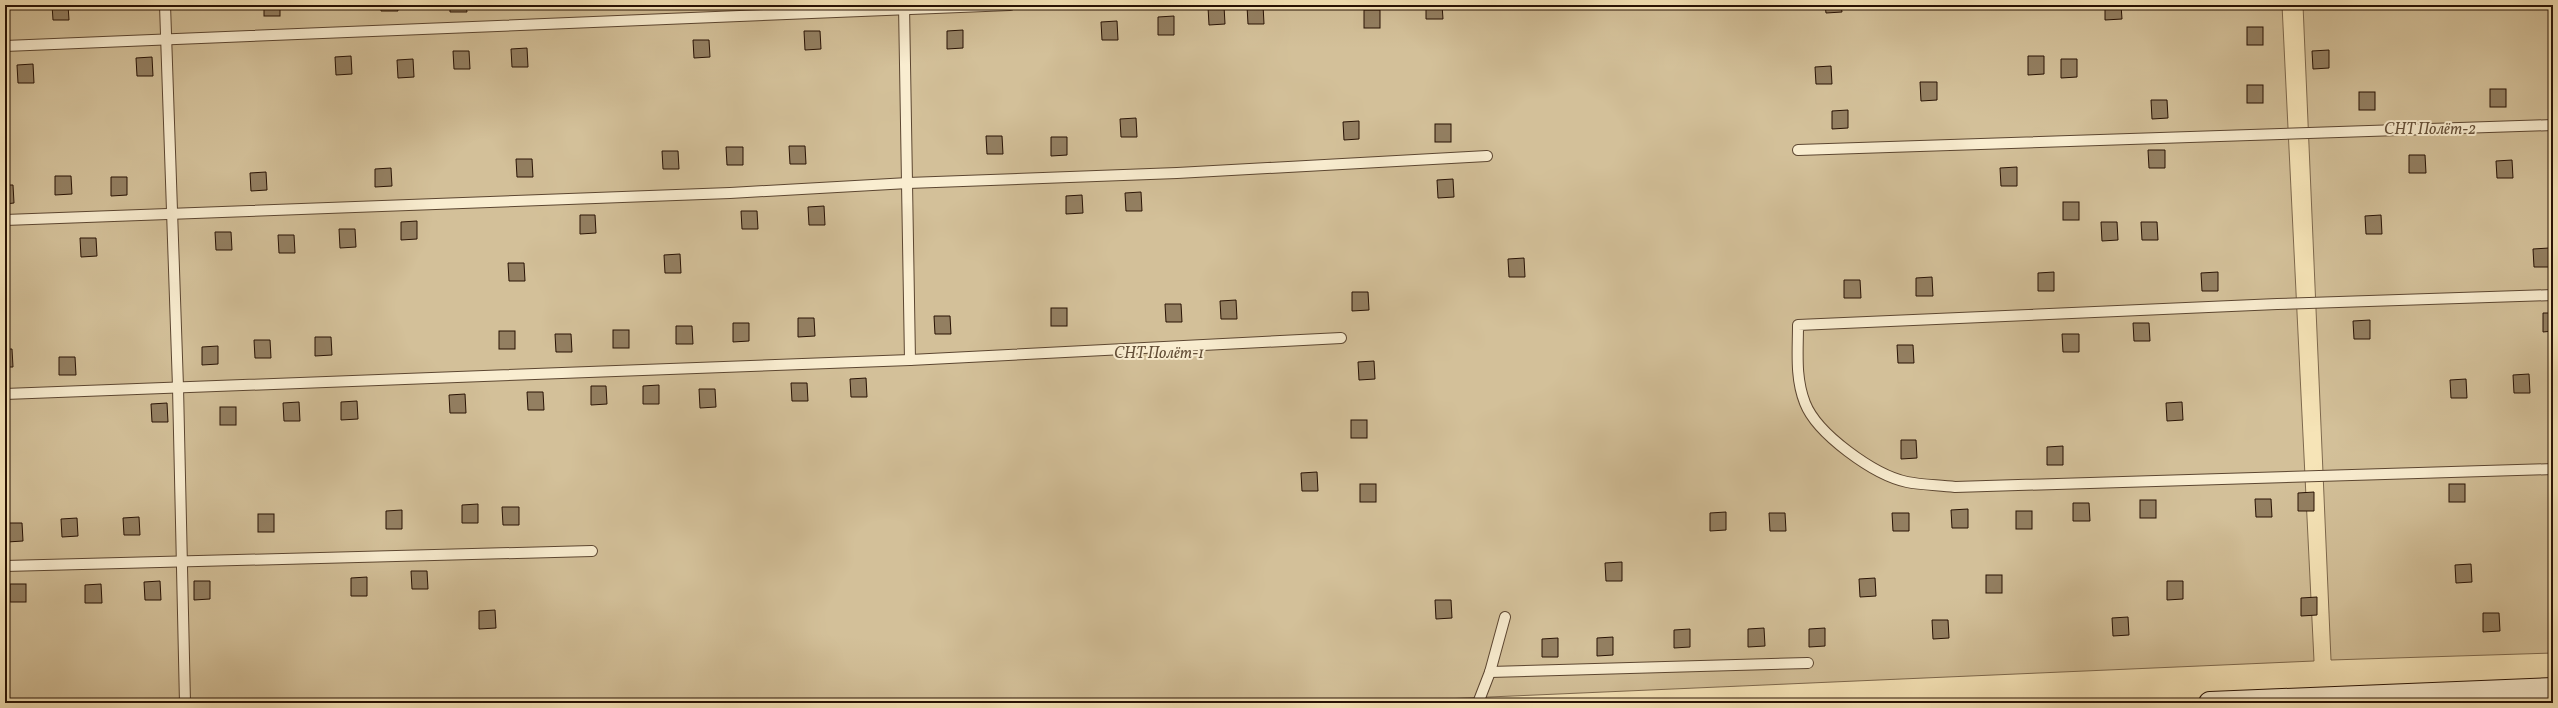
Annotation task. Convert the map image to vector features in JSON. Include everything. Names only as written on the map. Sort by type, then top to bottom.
[{"type":"street","points":[[2210,703],[2553,689]]},
{"type":"lane","points":[[165,5],[178,387],[185,703]]},
{"type":"lane","points":[[5,46],[904,7],[1010,5]]},
{"type":"lane","points":[[904,7],[910,360]]},
{"type":"lane","points":[[1798,150],[2553,125]]},
{"type":"lane","points":[[5,220],[468,204],[908,182],[1177,173],[1487,156]]},
{"type":"lane","points":[[2553,295],[2238,305],[1798,325],[1797,373],[1805,404],[1823,431],[1881,472],[1905,482],[1955,487],[2553,470]]},
{"type":"lane","points":[[5,394],[910,360],[1341,338]]},
{"type":"lane","points":[[5,566],[592,551]]},
{"type":"lane","points":[[1478,703],[1490,672],[1505,617]]},
{"type":"lane","points":[[1490,672],[1808,663]]},
{"type":"green space","name":"СНТ Полёт-1","points":[[5,5],[2282,5],[2314,661],[1352,703],[5,703]]},
{"type":"green space","name":"СНТ Полёт-2","points":[[2303,5],[2553,5],[2553,653],[2331,660]]},
{"type":"building","points":[[52,5],[68,5],[69,20],[53,20]]},
{"type":"building","points":[[264,5],[280,5],[280,16],[264,16]]},
{"type":"building","points":[[381,5],[397,5],[398,11],[381,11]]},
{"type":"building","points":[[450,5],[466,5],[467,12],[450,12]]},
{"type":"building","points":[[1263,5],[1264,24],[1248,24],[1247,6]]},
{"type":"building","points":[[1426,5],[1442,5],[1443,19],[1426,19]]},
{"type":"building","points":[[1825,5],[1841,5],[1842,12],[1826,13]]},
{"type":"building","points":[[2105,5],[2121,5],[2122,19],[2105,20]]},
{"type":"building","points":[[1224,6],[1225,24],[1209,25],[1208,7]]},
{"type":"building","points":[[5,7],[7,7],[8,25],[5,25]]},
{"type":"building","points":[[1364,10],[1380,10],[1380,28],[1364,28]]},
{"type":"building","points":[[1174,16],[1174,35],[1158,35],[1158,17]]},
{"type":"building","points":[[1117,21],[1118,40],[1102,40],[1101,22]]},
{"type":"building","points":[[2247,27],[2263,27],[2263,45],[2247,45]]},
{"type":"building","points":[[963,30],[963,48],[947,49],[947,31]]},
{"type":"building","points":[[804,31],[820,31],[821,49],[805,50]]},
{"type":"building","points":[[693,40],[709,40],[710,57],[694,58]]},
{"type":"building","points":[[527,48],[528,67],[512,67],[511,49]]},
{"type":"building","points":[[2329,50],[2329,68],[2313,69],[2312,51]]},
{"type":"building","points":[[453,51],[469,51],[470,69],[454,69]]},
{"type":"building","points":[[351,56],[352,74],[336,75],[335,57]]},
{"type":"building","points":[[2028,56],[2044,56],[2044,74],[2028,75]]},
{"type":"building","points":[[152,57],[153,76],[137,76],[136,58]]},
{"type":"building","points":[[413,59],[414,77],[398,78],[397,60]]},
{"type":"building","points":[[2061,59],[2077,59],[2077,77],[2061,78]]},
{"type":"building","points":[[33,64],[34,83],[18,83],[17,65]]},
{"type":"building","points":[[1831,66],[1832,84],[1816,84],[1815,67]]},
{"type":"building","points":[[1920,82],[1937,82],[1937,100],[1921,101]]},
{"type":"building","points":[[2247,85],[2263,85],[2263,103],[2247,103]]},
{"type":"building","points":[[2490,89],[2506,89],[2506,107],[2490,107]]},
{"type":"building","points":[[2359,92],[2375,92],[2375,110],[2359,110]]},
{"type":"building","points":[[2151,100],[2167,100],[2168,118],[2152,119]]},
{"type":"building","points":[[1848,110],[1848,128],[1832,129],[1832,111]]},
{"type":"building","points":[[1136,118],[1137,137],[1121,137],[1120,119]]},
{"type":"building","points":[[1359,121],[1359,139],[1344,140],[1343,122]]},
{"type":"building","points":[[1435,124],[1451,124],[1451,142],[1435,142]]},
{"type":"building","points":[[986,136],[1002,136],[1003,154],[987,154]]},
{"type":"building","points":[[1051,137],[1067,137],[1067,155],[1051,156]]},
{"type":"building","points":[[789,146],[805,146],[806,164],[790,164]]},
{"type":"building","points":[[726,147],[743,147],[743,165],[727,165]]},
{"type":"building","points":[[2148,150],[2165,150],[2165,168],[2149,168]]},
{"type":"building","points":[[662,151],[678,151],[679,169],[663,169]]},
{"type":"building","points":[[2409,155],[2425,155],[2426,173],[2409,173]]},
{"type":"building","points":[[516,159],[532,159],[533,177],[517,177]]},
{"type":"building","points":[[2512,160],[2513,178],[2497,178],[2496,161]]},
{"type":"building","points":[[2017,167],[2017,186],[2001,186],[2000,168]]},
{"type":"building","points":[[391,168],[392,186],[375,187],[375,169]]},
{"type":"building","points":[[266,172],[267,190],[251,191],[250,173]]},
{"type":"building","points":[[55,176],[71,176],[72,194],[55,195]]},
{"type":"building","points":[[111,177],[127,177],[127,195],[111,196]]},
{"type":"building","points":[[1453,179],[1454,197],[1438,198],[1437,180]]},
{"type":"building","points":[[5,185],[13,185],[14,203],[5,204]]},
{"type":"building","points":[[1141,192],[1142,211],[1126,211],[1125,193]]},
{"type":"building","points":[[1082,195],[1083,213],[1066,214],[1066,196]]},
{"type":"building","points":[[2063,202],[2079,202],[2079,220],[2063,220]]},
{"type":"building","points":[[824,206],[825,225],[809,225],[808,207]]},
{"type":"building","points":[[741,211],[757,211],[758,229],[742,229]]},
{"type":"building","points":[[580,215],[595,215],[596,233],[580,234]]},
{"type":"building","points":[[2381,215],[2382,234],[2366,234],[2365,216]]},
{"type":"building","points":[[417,221],[417,239],[401,240],[401,222]]},
{"type":"building","points":[[2101,222],[2117,222],[2118,240],[2102,241]]},
{"type":"building","points":[[2141,222],[2157,222],[2158,240],[2142,240]]},
{"type":"building","points":[[339,229],[355,229],[356,247],[340,248]]},
{"type":"building","points":[[215,232],[231,232],[232,250],[216,250]]},
{"type":"building","points":[[278,235],[294,235],[295,253],[279,253]]},
{"type":"building","points":[[80,238],[96,238],[97,256],[81,257]]},
{"type":"building","points":[[2549,248],[2550,267],[2534,267],[2533,249]]},
{"type":"building","points":[[680,254],[681,273],[665,273],[664,255]]},
{"type":"building","points":[[1524,258],[1525,277],[1509,277],[1508,259]]},
{"type":"building","points":[[508,263],[524,263],[525,281],[509,281]]},
{"type":"building","points":[[2054,272],[2054,291],[2038,291],[2038,273]]},
{"type":"building","points":[[2218,272],[2218,291],[2202,291],[2201,273]]},
{"type":"building","points":[[1932,277],[1933,296],[1916,296],[1916,278]]},
{"type":"building","points":[[1844,280],[1860,280],[1861,298],[1844,298]]},
{"type":"building","points":[[1352,292],[1368,292],[1369,310],[1352,311]]},
{"type":"building","points":[[1236,300],[1237,319],[1221,319],[1220,301]]},
{"type":"building","points":[[1165,304],[1181,304],[1182,322],[1166,322]]},
{"type":"building","points":[[1051,308],[1067,308],[1067,326],[1051,326]]},
{"type":"building","points":[[2543,313],[2553,313],[2553,331],[2543,332]]},
{"type":"building","points":[[934,316],[950,316],[951,334],[935,334]]},
{"type":"building","points":[[798,318],[814,318],[815,336],[798,337]]},
{"type":"building","points":[[2370,320],[2370,339],[2354,339],[2353,321]]},
{"type":"building","points":[[733,323],[749,323],[749,341],[733,342]]},
{"type":"building","points":[[2133,323],[2149,323],[2150,341],[2134,341]]},
{"type":"building","points":[[676,326],[692,326],[693,344],[676,344]]},
{"type":"building","points":[[613,330],[629,330],[629,348],[613,348]]},
{"type":"building","points":[[499,331],[515,331],[515,349],[499,349]]},
{"type":"building","points":[[555,334],[571,334],[572,352],[556,352]]},
{"type":"building","points":[[2062,334],[2079,334],[2079,352],[2063,352]]},
{"type":"building","points":[[315,337],[331,337],[332,355],[315,356]]},
{"type":"building","points":[[254,340],[270,340],[271,358],[255,358]]},
{"type":"building","points":[[1897,345],[1913,345],[1914,363],[1898,363]]},
{"type":"building","points":[[218,346],[218,364],[202,365],[202,347]]},
{"type":"building","points":[[5,349],[12,349],[13,367],[5,367]]},
{"type":"building","points":[[59,357],[75,357],[76,375],[59,375]]},
{"type":"building","points":[[1374,361],[1375,379],[1359,380],[1358,362]]},
{"type":"building","points":[[2529,374],[2530,393],[2514,393],[2513,375]]},
{"type":"building","points":[[866,378],[867,397],[851,397],[850,379]]},
{"type":"building","points":[[2466,379],[2467,398],[2451,398],[2450,380]]},
{"type":"building","points":[[791,383],[807,383],[808,401],[792,401]]},
{"type":"building","points":[[659,385],[659,404],[643,404],[643,386]]},
{"type":"building","points":[[591,386],[606,386],[607,404],[591,405]]},
{"type":"building","points":[[699,389],[715,389],[716,407],[700,408]]},
{"type":"building","points":[[527,392],[543,392],[544,410],[528,410]]},
{"type":"building","points":[[465,394],[466,413],[450,413],[449,395]]},
{"type":"building","points":[[357,401],[358,419],[341,420],[341,402]]},
{"type":"building","points":[[299,402],[300,421],[284,421],[283,403]]},
{"type":"building","points":[[2182,402],[2183,420],[2167,421],[2166,403]]},
{"type":"building","points":[[167,403],[168,422],[152,422],[151,404]]},
{"type":"building","points":[[220,407],[236,407],[236,425],[220,425]]},
{"type":"building","points":[[1351,420],[1367,420],[1367,438],[1351,438]]},
{"type":"building","points":[[1901,440],[1916,440],[1917,458],[1901,459]]},
{"type":"building","points":[[2063,446],[2063,465],[2047,465],[2047,447]]},
{"type":"building","points":[[1317,472],[1318,491],[1302,491],[1301,473]]},
{"type":"building","points":[[1360,484],[1376,484],[1376,502],[1360,502]]},
{"type":"building","points":[[2449,484],[2465,484],[2465,502],[2449,502]]},
{"type":"building","points":[[2314,492],[2314,511],[2298,511],[2298,493]]},
{"type":"building","points":[[2255,499],[2271,499],[2272,517],[2256,517]]},
{"type":"building","points":[[2140,500],[2156,500],[2156,518],[2140,518]]},
{"type":"building","points":[[2073,503],[2089,503],[2090,521],[2073,521]]},
{"type":"building","points":[[478,504],[478,523],[462,523],[462,505]]},
{"type":"building","points":[[502,507],[519,507],[519,525],[503,525]]},
{"type":"building","points":[[1968,509],[1968,528],[1952,528],[1951,510]]},
{"type":"building","points":[[402,510],[402,529],[386,529],[386,511]]},
{"type":"building","points":[[2016,511],[2032,511],[2032,529],[2016,529]]},
{"type":"building","points":[[1726,512],[1726,530],[1710,531],[1710,513]]},
{"type":"building","points":[[1769,513],[1785,513],[1786,531],[1770,531]]},
{"type":"building","points":[[1892,513],[1909,513],[1909,531],[1893,531]]},
{"type":"building","points":[[258,514],[274,514],[274,532],[258,532]]},
{"type":"building","points":[[139,517],[140,535],[124,535],[123,518]]},
{"type":"building","points":[[77,518],[78,536],[62,537],[61,519]]},
{"type":"building","points":[[6,523],[22,523],[23,541],[7,542]]},
{"type":"building","points":[[1622,562],[1622,581],[1606,581],[1605,563]]},
{"type":"building","points":[[2471,564],[2472,582],[2456,583],[2455,565]]},
{"type":"building","points":[[411,571],[427,571],[428,589],[412,589]]},
{"type":"building","points":[[1986,575],[2002,575],[2002,593],[1986,593]]},
{"type":"building","points":[[367,577],[367,596],[351,596],[351,578]]},
{"type":"building","points":[[1875,578],[1876,596],[1860,597],[1859,579]]},
{"type":"building","points":[[160,581],[161,600],[145,600],[144,582]]},
{"type":"building","points":[[194,581],[210,581],[210,599],[194,600]]},
{"type":"building","points":[[2167,581],[2183,581],[2183,599],[2167,600]]},
{"type":"building","points":[[10,584],[26,584],[26,602],[10,602]]},
{"type":"building","points":[[101,584],[102,603],[85,603],[85,585]]},
{"type":"building","points":[[2317,597],[2317,615],[2301,616],[2301,598]]},
{"type":"building","points":[[1435,600],[1451,600],[1452,618],[1436,619]]},
{"type":"building","points":[[495,610],[496,628],[479,629],[479,611]]},
{"type":"building","points":[[2483,613],[2499,613],[2500,631],[2483,632]]},
{"type":"building","points":[[2128,617],[2129,635],[2113,636],[2112,618]]},
{"type":"building","points":[[1932,620],[1948,620],[1949,638],[1933,639]]},
{"type":"building","points":[[1764,628],[1765,646],[1748,647],[1748,629]]},
{"type":"building","points":[[1825,628],[1825,646],[1809,647],[1809,629]]},
{"type":"building","points":[[1690,629],[1690,647],[1674,648],[1674,630]]},
{"type":"building","points":[[1613,637],[1613,655],[1597,656],[1597,638]]},
{"type":"building","points":[[1558,638],[1558,657],[1542,657],[1542,639]]},
{"type":"building","points":[[283,700],[283,703],[267,703],[267,701]]},
{"type":"building","points":[[149,701],[165,701],[165,703],[149,703]]}]
